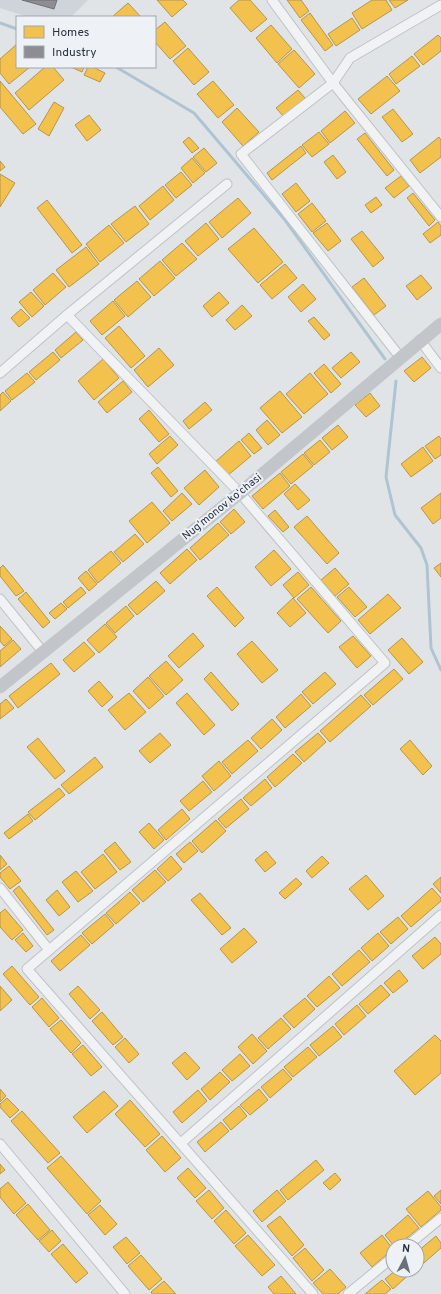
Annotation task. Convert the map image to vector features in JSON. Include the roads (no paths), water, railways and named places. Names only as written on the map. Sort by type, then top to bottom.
[{"type":"main road","name":"Nugʻmonov koʻchasi","points":[[0,687],[240,494],[420,340],[441,324]]},
{"type":"street","points":[[272,0],[333,83],[441,217]]},
{"type":"street","points":[[400,357],[241,154],[333,83],[350,58],[441,5]]},
{"type":"street","points":[[0,373],[227,184]]},
{"type":"street","points":[[68,315],[240,494],[385,663],[27,968],[313,1294]]},
{"type":"street","points":[[420,340],[441,368]]},
{"type":"street","points":[[0,599],[44,652]]},
{"type":"street","points":[[0,888],[49,950]]},
{"type":"street","points":[[181,1143],[441,915]]},
{"type":"street","points":[[0,1144],[126,1294]]},
{"type":"street","points":[[417,1238],[441,1218]]},
{"type":"street","points":[[348,1294],[385,1264]]},
{"type":"waterway","points":[[0,23],[16,29]]},
{"type":"waterway","points":[[118,68],[194,113],[285,220],[385,359]]},
{"type":"waterway","points":[[396,381],[386,477],[395,515],[421,548],[427,565],[431,648],[441,670]]}]
